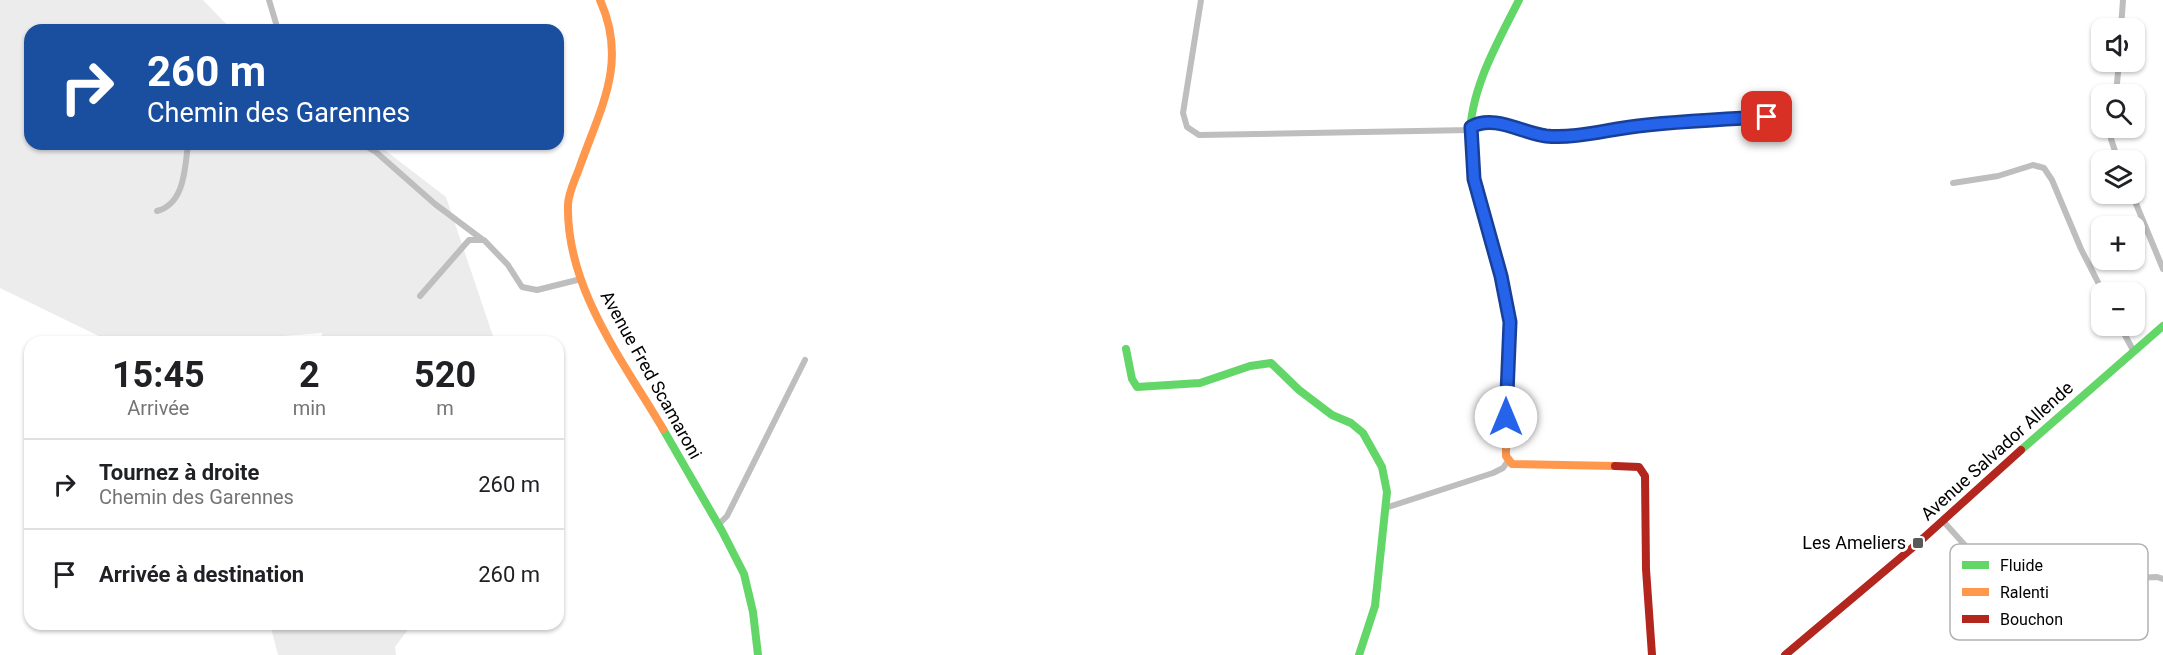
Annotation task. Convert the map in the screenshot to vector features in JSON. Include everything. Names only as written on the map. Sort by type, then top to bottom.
[{"type":"street","points":[[269,0],[276,24]]},
{"type":"street","name":"Avenue Fred Scamaroni","points":[[600,0],[610,25],[614,54],[612,75],[568,202],[569,241],[592,307],[744,574],[753,612],[758,655]]},
{"type":"street","points":[[1201,0],[1183,113],[1187,127],[1199,135],[1470,129],[1478,123],[1509,125],[1547,136],[1584,134],[1672,123],[1767,117]]},
{"type":"street","points":[[1385,508],[1493,473],[1503,468],[1508,461],[1506,379],[1510,322],[1501,276],[1474,179],[1470,129],[1474,103],[1504,29],[1519,0]]},
{"type":"street","points":[[2122,18],[2123,0]]},
{"type":"street","points":[[157,211],[166,208],[178,193],[187,170],[188,150]]},
{"type":"street","points":[[372,150],[435,204],[483,240],[508,265],[522,287],[537,290],[581,279]]},
{"type":"street","points":[[1953,183],[1998,176],[2033,165],[2044,168],[2052,180],[2081,249],[2098,282]]},
{"type":"street","points":[[2136,204],[2163,269]]},
{"type":"street","points":[[420,296],[469,240],[483,240]]},
{"type":"street","name":"Avenue Salvador Allende","points":[[1792,653],[2133,350],[2163,326]]},
{"type":"street","points":[[2125,336],[2133,350]]},
{"type":"street","points":[[1126,349],[1132,379],[1137,387],[1148,388],[1214,380],[1258,363],[1271,363],[1277,366],[1299,390],[1332,415],[1351,423],[1363,433],[1382,467],[1387,492],[1376,606],[1359,655]]},
{"type":"street","points":[[718,525],[727,516],[805,360]]},
{"type":"street","points":[[1508,461],[1512,464],[1639,467],[1645,476],[1646,569],[1652,655]]},
{"type":"street","points":[[1943,521],[1964,544]]},
{"type":"street","points":[[2148,578],[2163,579]]},
{"type":"shaded area","points":[[0,0],[203,0],[226,24],[24,24],[24,150],[385,150],[446,197],[493,336],[322,336],[322,333],[284,336],[99,336],[0,288]]},
{"type":"shaded area","points":[[272,630],[408,630],[395,647],[396,655],[278,655]]},
{"type":"traffic: fast","points":[[1509,343],[1507,304],[1476,189],[1470,137],[1471,119],[1480,84],[1494,49],[1519,0]]},
{"type":"traffic: fast","points":[[2021,450],[2163,326]]},
{"type":"traffic: fast","points":[[1126,349],[1132,379],[1137,387],[1200,383],[1250,366],[1271,363],[1299,390],[1332,415],[1351,423],[1363,433],[1382,467],[1387,492],[1375,606],[1359,655]]},
{"type":"traffic: fast","points":[[663,429],[744,574],[753,612],[758,655]]},
{"type":"traffic: slow","points":[[600,0],[612,44],[612,64],[603,104],[569,196],[570,236],[576,265],[600,323],[663,429]]},
{"type":"traffic: slow","points":[[1509,343],[1506,378],[1506,456],[1512,464],[1615,466]]},
{"type":"traffic: jam","points":[[1785,655],[1918,543],[2021,450]]},
{"type":"traffic: jam","points":[[1615,466],[1639,467],[1645,476],[1646,569],[1652,655]]},
{"type":"place","name":"Les Ameliers","points":[[1918,543]]},
{"type":"route","points":[[1506,417],[1510,322],[1501,276],[1474,179],[1471,127],[1478,123],[1509,125],[1547,136],[1683,122],[1767,117]]}]
